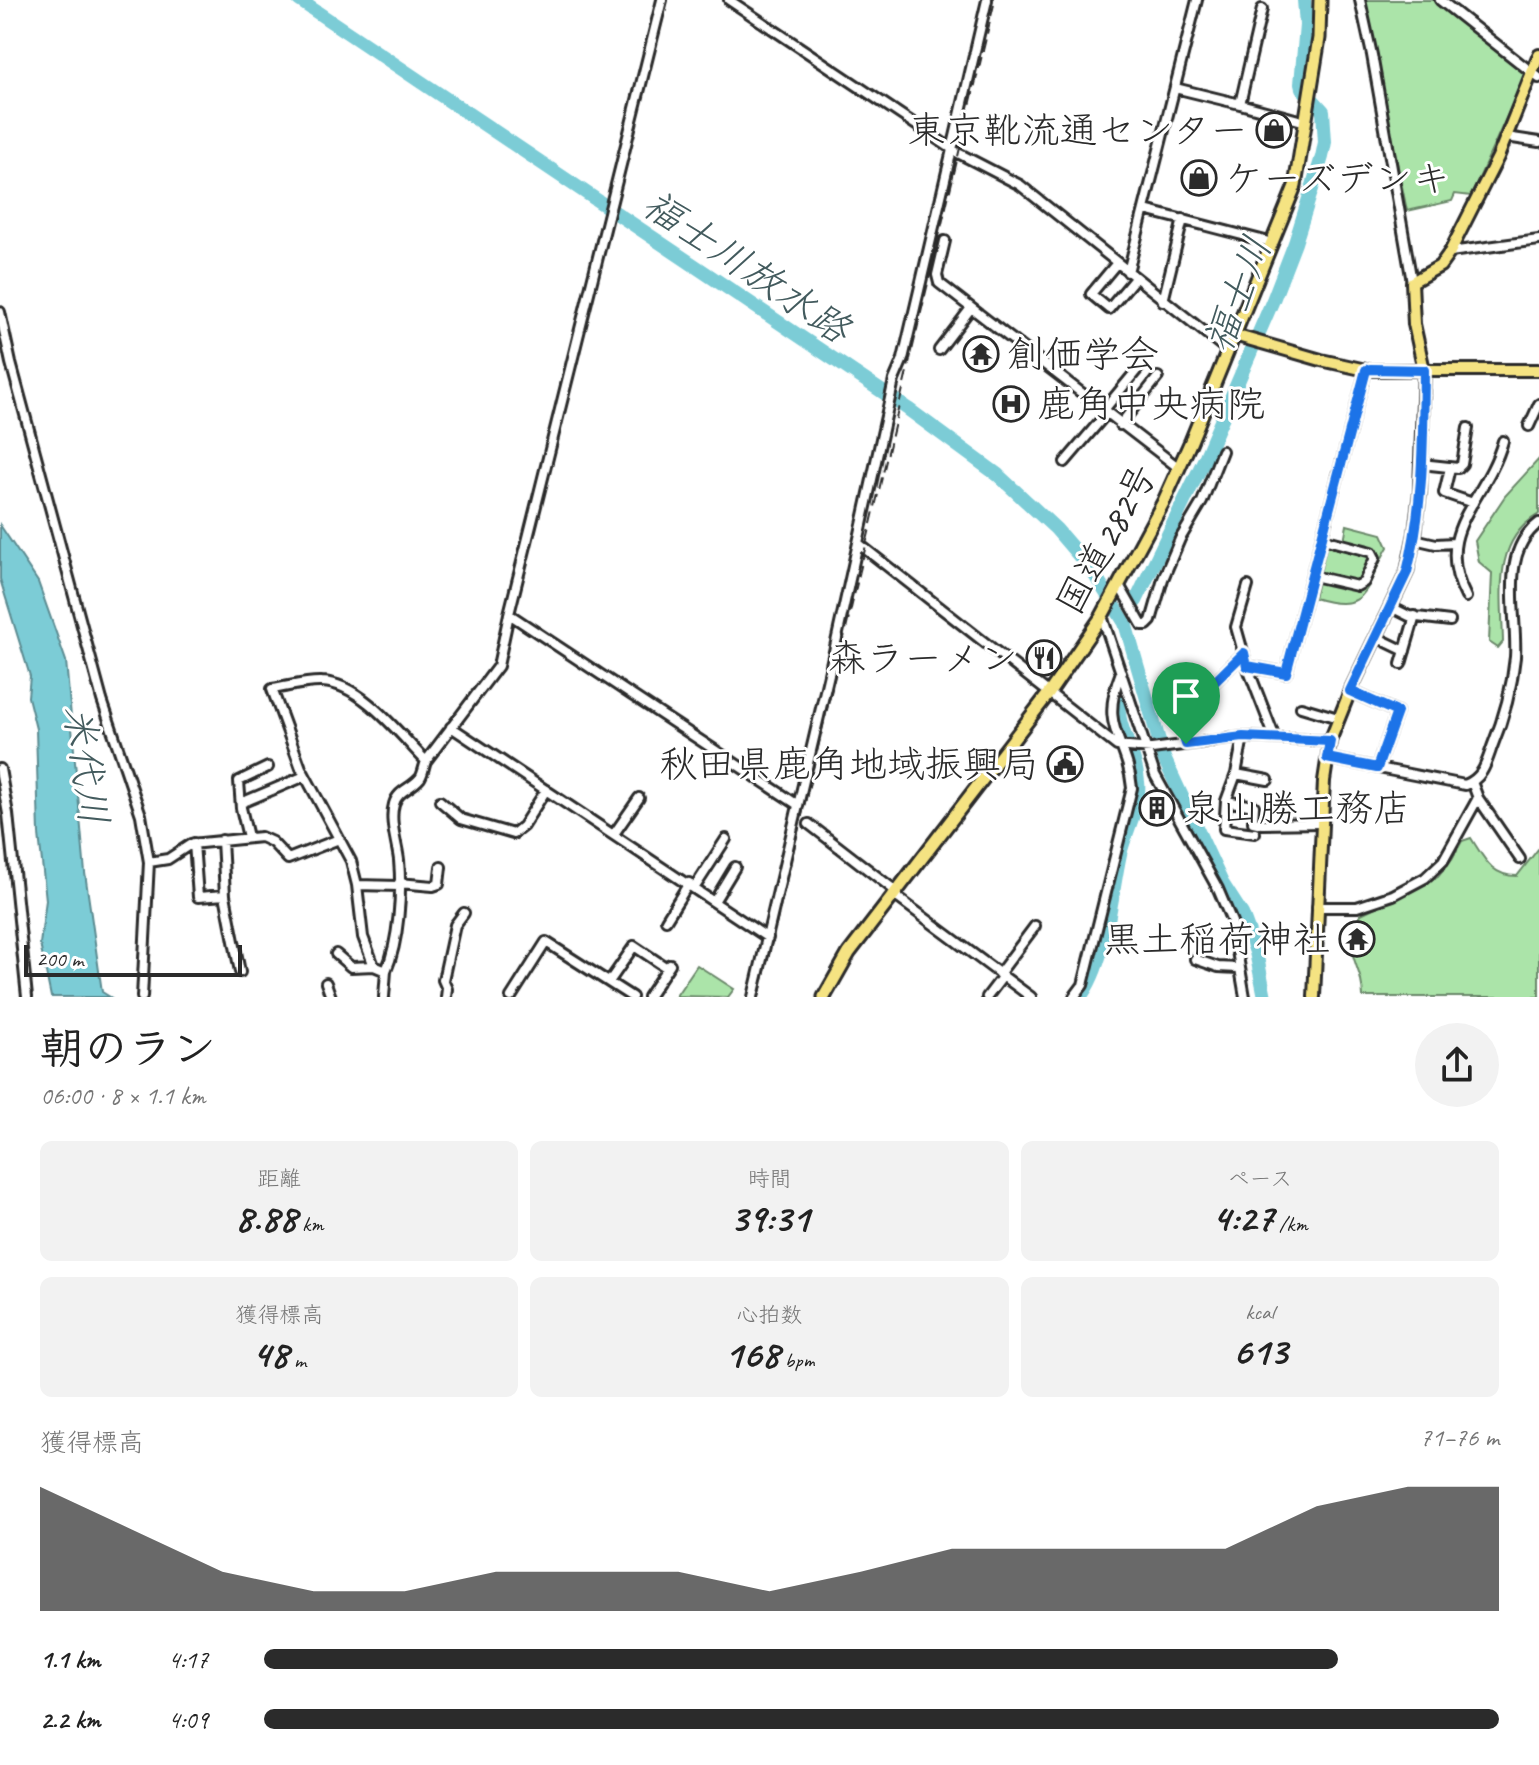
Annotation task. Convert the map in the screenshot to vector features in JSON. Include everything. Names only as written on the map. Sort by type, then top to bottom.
[{"type":"highway","name":"国道282号","points":[[824,997],[849,953],[1049,693],[1102,616],[1179,468],[1295,186],[1319,38],[1320,0]]},
{"type":"main road","points":[[1314,997],[1321,823],[1330,741],[1350,691],[1407,572],[1414,539],[1421,464],[1424,370],[1414,324],[1412,282],[1440,266],[1450,252],[1536,75],[1539,55]]},
{"type":"main road","points":[[1234,335],[1366,370],[1539,370]]},
{"type":"street","points":[[384,997],[386,971],[395,950],[399,885],[392,814],[394,802],[400,792],[420,778],[426,761],[498,666],[662,0]]},
{"type":"street","points":[[729,0],[951,149],[1020,185],[1227,350]]},
{"type":"street","points":[[753,997],[859,544],[894,380],[903,359],[987,0]]},
{"type":"street","points":[[1116,264],[1091,294],[1109,309],[1132,275],[1197,0]]},
{"type":"street","points":[[1360,0],[1412,282]]},
{"type":"street","points":[[1440,0],[1536,75]]},
{"type":"street","points":[[1240,104],[1262,9]]},
{"type":"street","points":[[1175,88],[1306,122]]},
{"type":"street","points":[[1506,137],[1539,142]]},
{"type":"street","points":[[1145,210],[1273,243]]},
{"type":"street","points":[[1163,301],[1183,219]]},
{"type":"street","points":[[1450,252],[1539,240]]},
{"type":"street","points":[[945,241],[937,275],[939,283],[1179,468]]},
{"type":"street","points":[[939,350],[971,308]]},
{"type":"street","points":[[0,312],[102,700],[141,815],[149,862],[142,997]]},
{"type":"street","points":[[1065,462],[1141,365]]},
{"type":"street","points":[[1247,666],[1286,673],[1366,370]]},
{"type":"street","points":[[1120,425],[1158,377]]},
{"type":"street","points":[[1529,426],[1539,404]]},
{"type":"street","points":[[1421,464],[1458,468],[1462,464],[1468,428]]},
{"type":"street","points":[[1466,597],[1456,577],[1454,543],[1497,461],[1503,441]]},
{"type":"street","points":[[1118,586],[1142,625],[1147,625],[1174,552],[1202,502],[1222,451]]},
{"type":"street","points":[[1450,468],[1444,493],[1473,503]]},
{"type":"street","points":[[1327,758],[1454,784],[1465,785],[1482,774],[1511,687],[1516,633],[1512,597],[1517,552],[1520,541],[1539,523]]},
{"type":"street","points":[[1313,576],[1357,586],[1364,582],[1375,558],[1372,552],[1323,539]]},
{"type":"street","points":[[1414,539],[1436,544],[1454,543]]},
{"type":"street","points":[[859,544],[1049,693],[1126,748],[1149,749],[1243,737],[1330,741]]},
{"type":"street","points":[[1248,586],[1236,627],[1247,666],[1275,738]]},
{"type":"street","points":[[1391,607],[1409,616],[1450,621]]},
{"type":"street","points":[[509,614],[798,805]]},
{"type":"street","points":[[1102,616],[1149,749],[1155,775],[1218,889],[1232,922],[1245,997]]},
{"type":"street","points":[[1401,664],[1415,616]]},
{"type":"street","points":[[1376,637],[1405,651]]},
{"type":"street","points":[[1182,745],[1178,718],[1244,653]]},
{"type":"street","points":[[1121,671],[1111,704],[1115,732],[1126,748]]},
{"type":"street","points":[[374,966],[363,937],[351,861],[305,776],[272,689],[321,682],[346,688],[375,709],[426,761]]},
{"type":"street","points":[[1350,691],[1397,712],[1377,768]]},
{"type":"street","points":[[1301,707],[1338,718]]},
{"type":"street","points":[[451,727],[768,938]]},
{"type":"street","points":[[1243,737],[1236,774],[1226,801],[1224,829],[1255,833]]},
{"type":"street","points":[[1074,997],[1083,985],[1132,788],[1131,772],[1122,754],[1126,748]]},
{"type":"street","points":[[248,837],[239,779],[268,767]]},
{"type":"street","points":[[0,769],[8,814],[27,997]]},
{"type":"street","points":[[1236,774],[1268,780]]},
{"type":"street","points":[[241,803],[305,776]]},
{"type":"street","points":[[1472,782],[1478,798],[1520,859]]},
{"type":"street","points":[[440,801],[461,819],[513,834],[523,826],[546,790]]},
{"type":"street","points":[[614,834],[639,798]]},
{"type":"street","points":[[1317,907],[1357,907],[1393,895],[1425,878],[1443,861],[1478,798]]},
{"type":"street","points":[[1226,801],[1254,806],[1253,822],[1321,823]]},
{"type":"street","points":[[809,824],[1031,997]]},
{"type":"street","points":[[149,862],[168,859],[194,843],[248,837],[261,837],[272,842],[288,859],[339,839]]},
{"type":"street","points":[[666,920],[726,839]]},
{"type":"street","points":[[222,840],[225,895],[240,972]]},
{"type":"street","points":[[194,843],[198,897],[225,895]]},
{"type":"street","points":[[357,885],[433,886],[439,884],[441,867]]},
{"type":"street","points":[[715,900],[735,867]]},
{"type":"street","points":[[446,997],[443,980],[455,925],[464,913]]},
{"type":"street","points":[[987,997],[1035,926]]},
{"type":"street","points":[[511,997],[546,942],[632,997]]},
{"type":"street","points":[[609,982],[634,946],[668,966],[648,997]]},
{"type":"street","points":[[336,954],[351,967],[374,966],[386,971]]},
{"type":"street","points":[[1195,959],[1218,967],[1238,968]]},
{"type":"street","points":[[326,983],[331,997]]},
{"type":"green space","points":[[1364,0],[1435,0],[1526,74],[1471,196],[1455,194],[1452,201],[1407,211]]},
{"type":"green space","points":[[1539,459],[1539,514],[1524,525],[1513,539],[1507,554],[1502,588],[1503,642],[1498,648],[1489,642],[1492,573],[1479,562],[1475,541],[1505,496]]},
{"type":"green space","points":[[1347,525],[1382,534],[1388,547],[1369,585],[1356,600],[1332,603],[1314,598],[1327,544],[1343,546]]},
{"type":"green space","points":[[1471,838],[1494,869],[1508,875],[1517,876],[1539,848],[1539,997],[1363,997],[1352,952],[1354,932],[1361,914],[1438,877],[1462,841]]},
{"type":"green space","points":[[697,965],[734,989],[728,997],[676,996]]},
{"type":"water","name":"米代川","points":[[0,525],[38,582],[66,661],[85,873],[102,992],[110,997],[51,997],[40,944],[46,900],[39,834],[36,729],[28,697],[30,676],[0,579]]},
{"type":"waterway","name":"福士川放水路","points":[[299,0],[908,409],[998,475],[1056,529],[1093,572],[1125,623],[1164,758],[1222,883],[1242,914],[1256,952],[1265,997]]},
{"type":"waterway","name":"福士川","points":[[1136,601],[1206,456],[1273,300],[1322,157],[1325,142],[1323,111],[1301,84],[1306,25],[1304,0]]},
{"type":"waterway","name":"福士川","points":[[1080,997],[1089,983],[1102,948],[1120,854],[1137,800],[1136,769],[1119,714],[1120,686]]},
{"type":"railway","points":[[759,997],[995,0]]},
{"type":"place","name":"東京靴流通センター","points":[[1274,130]]},
{"type":"place","name":"ケーズデンキ","points":[[1199,178]]},
{"type":"place","name":"創価学会","points":[[981,354]]},
{"type":"place","name":"鹿角中央病院","points":[[1011,404]]},
{"type":"place","name":"森ラーメン","points":[[1044,658]]},
{"type":"place","name":"秋田県鹿角地域振興局","points":[[1065,764]]},
{"type":"place","name":"泉山勝工務店","points":[[1157,808]]},
{"type":"place","name":"黒土稲荷神社","points":[[1357,939]]},
{"type":"route","points":[[1366,370],[1424,370],[1420,492],[1407,572],[1350,691],[1397,712],[1377,768],[1327,758],[1330,741],[1243,737],[1186,744],[1178,718],[1244,653],[1247,666],[1286,673],[1366,370]]}]
